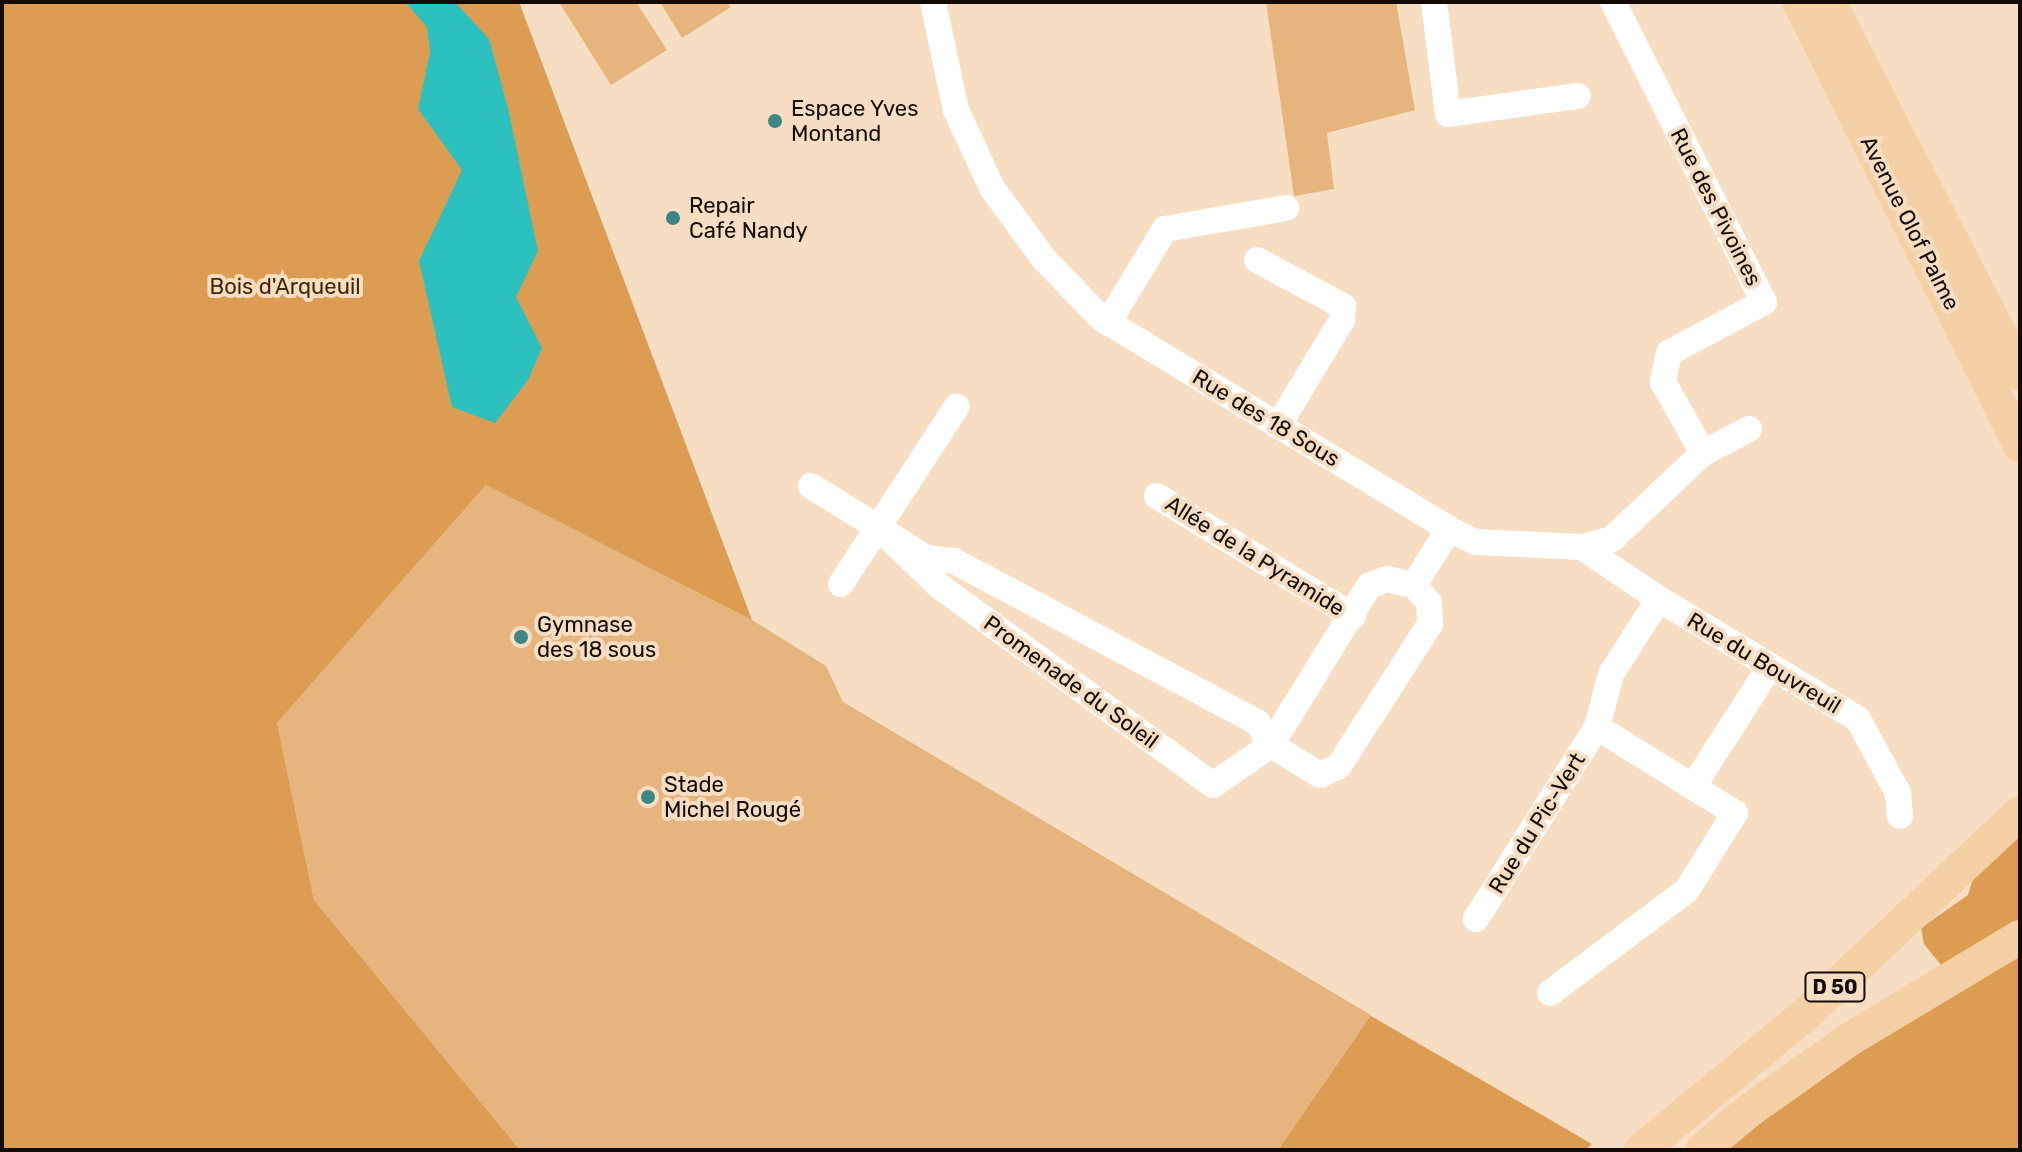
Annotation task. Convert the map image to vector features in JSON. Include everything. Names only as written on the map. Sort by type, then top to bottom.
[{"type":"main road","name":"Avenue Olof Palme","points":[[1799,2],[2020,445]]},
{"type":"main road","name":"Avenue Olof Palme","points":[[1829,2],[2020,373]]},
{"type":"main road","name":"D 50","points":[[1641,1150],[1807,1013],[2020,813]]},
{"type":"main road","name":"D 50","points":[[1702,1150],[1750,1110],[1850,1039],[2020,937]]},
{"type":"street","name":"Rue des 18 Sous","points":[[933,2],[956,110],[992,188],[1044,259],[1108,323],[1449,529],[1476,542],[1582,547],[1612,539],[1703,453],[1749,429]]},
{"type":"street","points":[[1434,2],[1448,114],[1578,96]]},
{"type":"street","name":"Rue des Pivoines","points":[[1613,2],[1764,302],[1669,353],[1663,382],[1703,453]]},
{"type":"street","points":[[1108,323],[1165,229],[1286,208]]},
{"type":"street","points":[[1257,260],[1343,306],[1342,320],[1278,426]]},
{"type":"street","points":[[841,584],[957,406]]},
{"type":"street","name":"Promenade du Soleil","points":[[811,486],[879,528],[926,558],[954,561],[1257,722],[1271,745],[1320,775],[1339,766],[1430,624],[1429,603],[1414,585],[1387,579],[1369,586],[1271,745],[1213,785],[939,586],[879,528]]},
{"type":"street","name":"Allée de la Pyramide","points":[[1157,496],[1353,616]]},
{"type":"street","points":[[1414,585],[1449,529]]},
{"type":"street","name":"Rue du Bouvreuil","points":[[1582,547],[1659,599],[1858,719],[1898,793],[1900,816]]},
{"type":"street","name":"Rue du Pic-Vert","points":[[1476,919],[1597,727],[1611,674],[1659,599]]},
{"type":"street","points":[[1693,787],[1770,666]]},
{"type":"street","points":[[1550,993],[1687,890],[1735,813],[1597,727]]},
{"type":"shaded area","points":[[559,2],[636,2],[667,50],[611,85]]},
{"type":"shaded area","points":[[660,2],[727,2],[731,7],[682,38]]},
{"type":"shaded area","points":[[1266,2],[1396,2],[1415,110],[1327,133],[1334,189],[1294,196]]},
{"type":"shaded area","name":"Stade Michel Rougé","points":[[486,485],[752,620],[826,666],[843,702],[1371,1015],[1278,1150],[520,1150],[314,900],[277,723]]},
{"type":"green space","name":"Bois d'Arqueuil","points":[[2,2],[519,2],[752,620],[486,485],[277,723],[314,900],[520,1150],[2,1150]]},
{"type":"green space","points":[[2020,833],[2020,1150],[1719,1150],[1760,1116],[1959,987],[1924,944],[1921,928],[1968,895],[1977,865]]},
{"type":"green space","points":[[1371,1015],[1592,1144],[1585,1150],[1278,1150]]},
{"type":"water","points":[[405,2],[455,2],[489,39],[508,108],[538,251],[516,297],[542,348],[528,380],[495,423],[452,407],[419,261],[462,170],[418,109],[430,52],[427,27]]},
{"type":"place","name":"Espace Yves Montand","points":[[775,121]]},
{"type":"place","name":"Repair Café Nandy","points":[[673,218]]},
{"type":"place","name":"Gymnase des 18 sous","points":[[521,637]]},
{"type":"place","name":"Stade Michel Rougé","points":[[648,797]]}]
